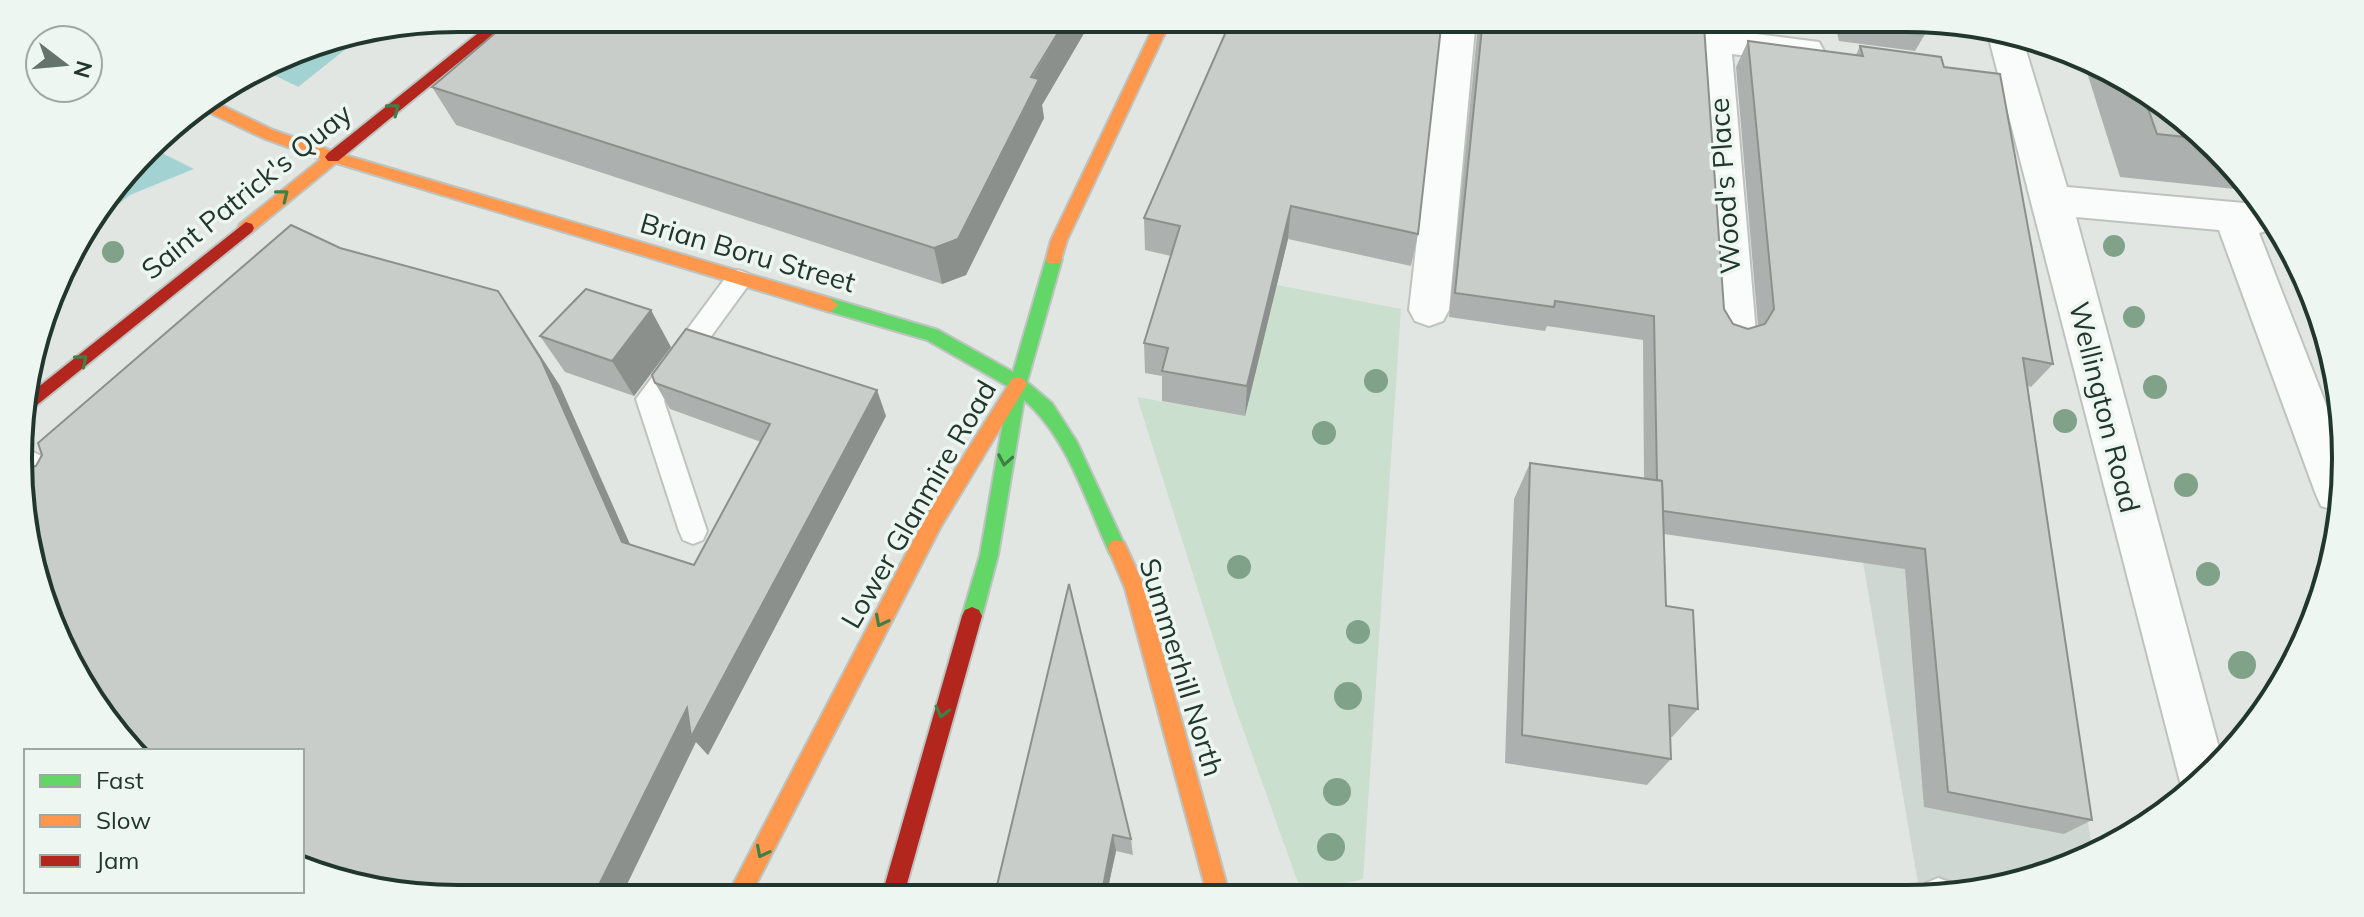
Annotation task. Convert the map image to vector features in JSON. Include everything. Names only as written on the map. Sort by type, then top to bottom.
[{"type":"main road","name":"Saint Patrick's Quay","points":[[37,398],[489,32]]},
{"type":"main road","points":[[1018,384],[1059,240],[1158,32]]},
{"type":"main road","name":"Brian Boru Street","points":[[215,109],[261,131],[333,157],[738,280],[932,335],[1018,384]]},
{"type":"main road","name":"Summerhill North","points":[[1018,384],[1046,408],[1071,447],[1135,588],[1216,885]]},
{"type":"main road","name":"Lower Glanmire Road","points":[[895,885],[957,656],[989,555],[1018,384]]},
{"type":"main road","name":"Lower Glanmire Road","points":[[744,885],[933,522],[1018,384]]},
{"type":"street","points":[[1429,310],[1458,32]]},
{"type":"street","points":[[1653,32],[1838,56]]},
{"type":"street","name":"Wood's Place","points":[[1713,39],[1735,333]]},
{"type":"street","name":"Wellington Road","points":[[2002,43],[1998,77],[2052,200],[2199,767]]},
{"type":"street","points":[[2052,200],[2250,218],[2331,474]]},
{"type":"lane","points":[[693,531],[650,399],[738,280]]},
{"type":"lane","points":[[32,464],[60,479]]},
{"type":"shaded area","points":[[2017,385],[2091,842],[2043,862],[1989,877],[1918,885],[1847,468]]},
{"type":"green space","points":[[1277,285],[1401,309],[1363,879],[1339,885],[1299,885],[1233,701],[1137,397],[1245,416]]},
{"type":"water","points":[[349,47],[196,168],[130,195],[114,208],[157,157],[222,104],[295,64]]},
{"type":"pier","points":[[273,75],[303,89],[198,171],[161,153],[199,120]]},
{"type":"building","points":[[497,32],[1058,32],[1031,77],[1039,79],[958,239],[934,248],[432,87]]},
{"type":"building","points":[[1226,32],[1440,32],[1418,234],[1291,206],[1247,386],[1162,371],[1168,348],[1144,343],[1180,226],[1144,218]]},
{"type":"building","points":[[1482,32],[1704,32],[1724,309],[1733,324],[1748,329],[1765,324],[1774,309],[1748,41],[1863,56],[1860,46],[1941,57],[1944,67],[2000,74],[2053,364],[2023,358],[2092,820],[1948,792],[1925,549],[1663,511],[1662,481],[1657,480],[1654,316],[1555,301],[1554,307],[1455,293]]},
{"type":"building","points":[[2148,108],[2186,137],[2157,134]]},
{"type":"building","points":[[291,225],[340,248],[498,291],[541,359],[622,542],[694,565],[770,424],[655,383],[652,375],[686,329],[877,390],[691,737],[687,708],[599,885],[431,884],[375,877],[321,862],[304,856],[304,749],[147,749],[120,718],[89,672],[64,622],[40,542],[32,467],[42,455],[38,443]]},
{"type":"building","points":[[586,289],[651,310],[612,361],[540,336]]},
{"type":"building","points":[[1530,463],[1662,481],[1666,606],[1693,610],[1698,709],[1669,705],[1671,759],[1522,735]]},
{"type":"building","points":[[1069,584],[1131,839],[1113,835],[1103,885],[997,885]]},
{"type":"traffic: fast","points":[[972,616],[989,555],[1018,384],[1054,259]]},
{"type":"traffic: fast","points":[[830,305],[932,335],[1018,384],[1046,408],[1071,447],[1117,548]]},
{"type":"traffic: slow","points":[[1054,259],[1059,240],[1158,32]]},
{"type":"traffic: slow","points":[[215,109],[268,134],[333,157]]},
{"type":"traffic: slow","points":[[333,157],[830,305]]},
{"type":"traffic: slow","points":[[246,228],[333,157]]},
{"type":"traffic: slow","points":[[744,885],[933,522],[1018,384]]},
{"type":"traffic: slow","points":[[1117,548],[1135,588],[1216,885]]},
{"type":"traffic: jam","points":[[333,157],[489,32]]},
{"type":"traffic: jam","points":[[37,398],[246,228]]},
{"type":"traffic: jam","points":[[896,885],[972,616]]}]
